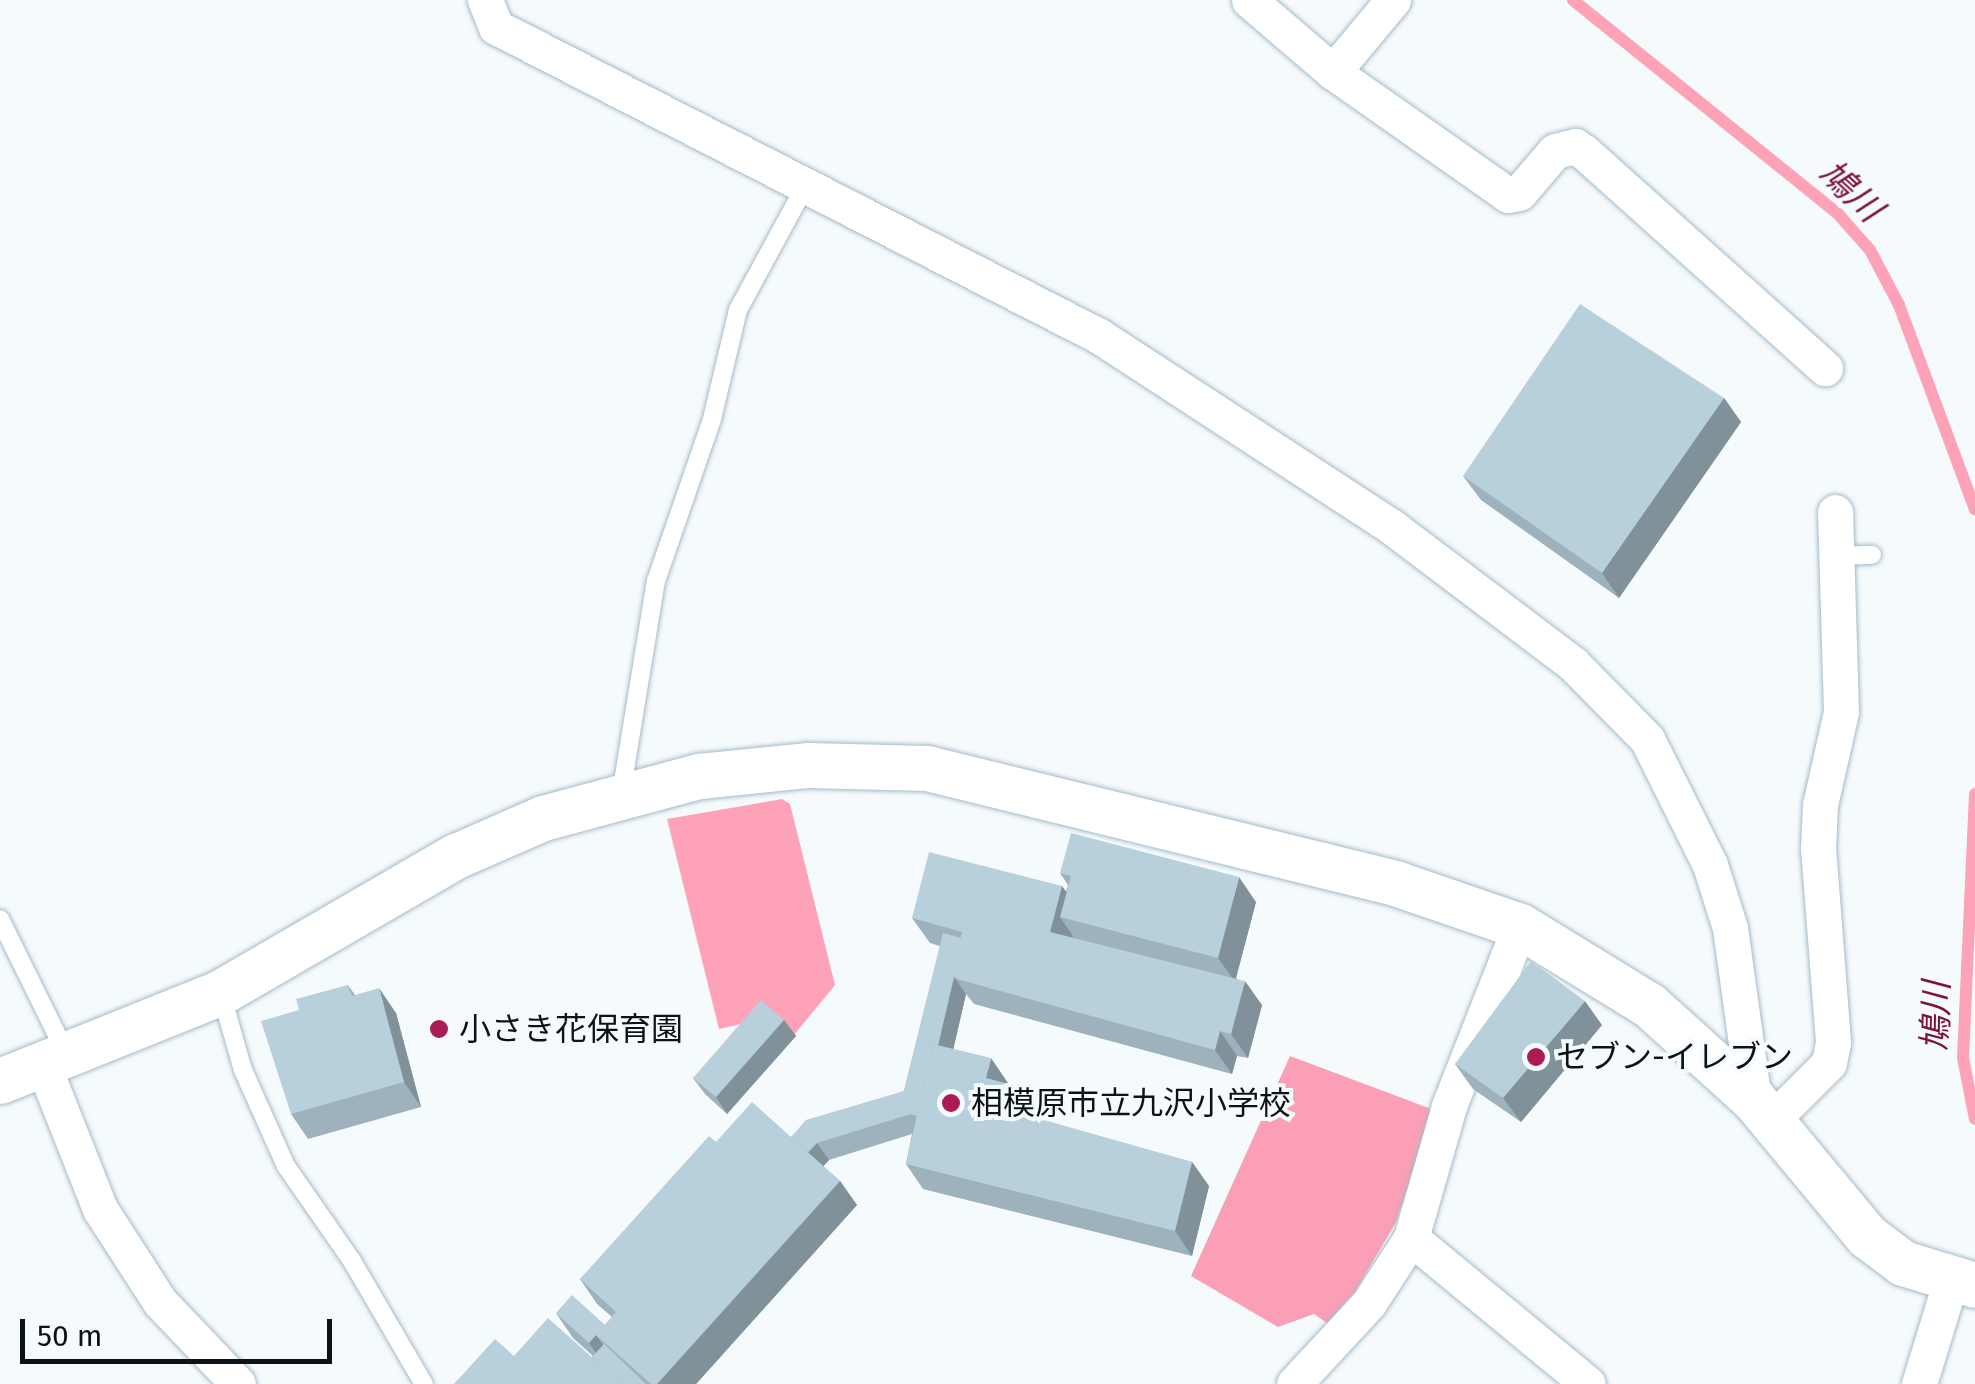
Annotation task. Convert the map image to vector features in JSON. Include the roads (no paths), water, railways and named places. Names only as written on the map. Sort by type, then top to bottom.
[{"type":"street","points":[[485,0],[496,27],[1099,336],[1392,527],[1573,664],[1617,706],[1664,767],[1710,865],[1730,928],[1762,1111]]},
{"type":"street","points":[[1248,0],[1333,72],[1508,196],[1519,193],[1554,151],[1575,146],[1825,368]]},
{"type":"street","points":[[1333,72],[1393,0]]},
{"type":"street","points":[[1762,1111],[1828,1063],[1833,1042],[1818,849],[1841,712],[1855,555],[1835,512]]},
{"type":"street","points":[[0,1080],[221,992],[456,856],[543,818],[699,776],[808,764],[927,768],[1398,884],[1520,926],[1649,1005],[1762,1111],[1867,1236],[1903,1263],[1963,1282],[1918,1384]]},
{"type":"street","points":[[1294,1384],[1369,1303],[1410,1238],[1449,1106],[1520,926]]},
{"type":"street","points":[[55,1060],[100,1209],[160,1302],[238,1384]]},
{"type":"street","points":[[1410,1238],[1588,1384]]},
{"type":"lane","points":[[621,794],[656,580],[712,420],[738,310],[806,185]]},
{"type":"lane","points":[[0,919],[55,1060]]},
{"type":"lane","points":[[221,992],[243,1070],[286,1166],[352,1261],[424,1384]]},
{"type":"waterway","name":"鳩川","points":[[1573,0],[1839,215],[1870,250],[1899,305],[1975,509]]},
{"type":"waterway","name":"鳩川","points":[[1975,794],[1963,1058],[1975,1119]]},
{"type":"place","name":"小さき花保育園","points":[[439,1029]]},
{"type":"place","name":"セブン-イレブン","points":[[1536,1057]]},
{"type":"place","name":"相模原市立九沢小学校","points":[[951,1103]]}]
